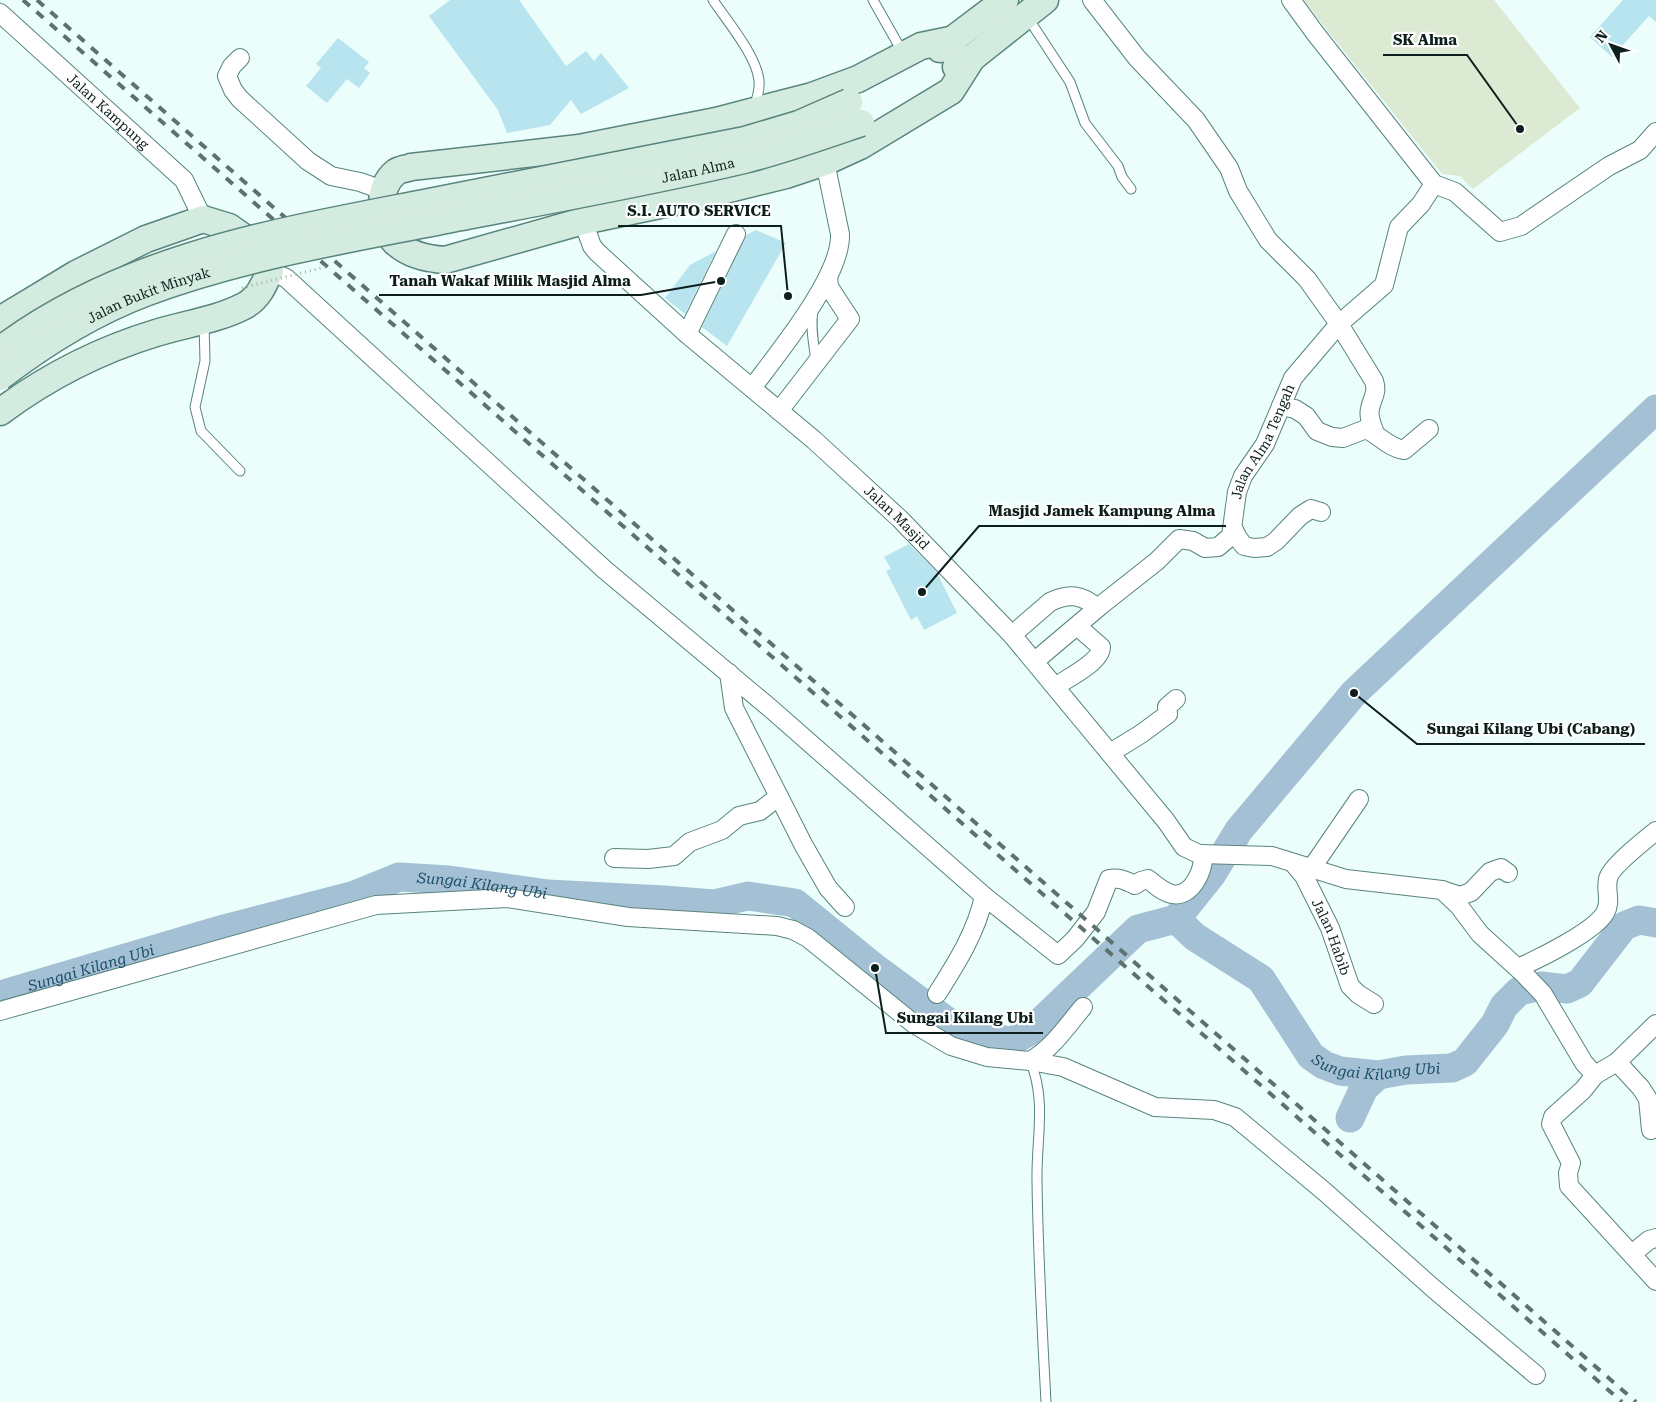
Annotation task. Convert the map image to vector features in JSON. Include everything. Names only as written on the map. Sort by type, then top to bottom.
[{"type":"main road","name":"Jalan Alma","points":[[963,49],[994,3]]},
{"type":"main road","name":"Jalan Alma","points":[[313,246],[630,184],[746,159],[798,144],[1036,8]]},
{"type":"main road","points":[[921,46],[963,49],[951,91],[860,146],[825,162],[786,175],[684,200],[583,220],[445,260],[427,259],[411,252],[395,241],[383,218],[383,196],[387,182],[397,171],[579,148],[670,131],[752,112],[812,96],[858,79],[921,46]]},
{"type":"main road","name":"Jalan Alma","points":[[294,228],[745,140],[799,124],[855,113]]},
{"type":"main road","points":[[0,320],[76,274],[146,240],[203,219],[229,227],[256,246],[270,270],[262,290],[245,306],[204,320],[155,333],[85,360],[22,396],[0,412]]},
{"type":"main road","name":"Jalan Bukit Minyak","points":[[0,350],[66,307],[132,276],[205,250],[294,228]]},
{"type":"main road","name":"Jalan Bukit Minyak","points":[[0,377],[76,325],[144,293],[212,271],[313,246]]},
{"type":"street","points":[[1092,0],[1137,58],[1196,120],[1229,168],[1238,190],[1268,240],[1307,280],[1339,324],[1370,374],[1376,390],[1369,411],[1370,421],[1375,433]]},
{"type":"street","points":[[1291,0],[1434,184],[1455,192],[1500,232],[1521,226],[1609,166],[1640,150],[1656,132]]},
{"type":"street","name":"Jalan Kampung","points":[[2,18],[184,180],[203,219]]},
{"type":"street","points":[[240,58],[232,66],[228,76],[233,90],[240,99],[308,162],[331,176],[374,187],[383,196]]},
{"type":"street","points":[[752,388],[792,335],[814,301],[828,277],[841,243],[825,162]]},
{"type":"street","name":"Jalan Alma Tengah","points":[[1035,661],[1097,608],[1157,561],[1179,540],[1192,540],[1205,548],[1218,547],[1231,536],[1237,492],[1243,476],[1265,444],[1293,378],[1339,324],[1384,285],[1398,227],[1421,204],[1434,184]]},
{"type":"street","name":"Jalan Masjid","points":[[583,220],[592,246],[597,252],[687,334],[814,440],[900,519],[1035,661],[1166,822],[1184,847],[1206,855]]},
{"type":"street","points":[[687,334],[736,234]]},
{"type":"street","points":[[270,270],[286,278],[605,570],[729,673],[984,896],[1058,955],[1075,939],[1096,912],[1109,880],[1116,878],[1136,885],[1141,881],[1148,880],[1165,891],[1174,894],[1184,893],[1201,872],[1206,855],[1240,854],[1272,856],[1346,879],[1442,890],[1460,896],[1471,892],[1490,872],[1501,868],[1508,873]]},
{"type":"street","points":[[780,411],[850,319],[829,287],[828,277]]},
{"type":"street","points":[[1281,406],[1295,409],[1306,416],[1317,431],[1332,437],[1343,438],[1366,429],[1375,433],[1396,449],[1404,450],[1429,429]]},
{"type":"street","points":[[1232,528],[1244,546],[1254,548],[1267,547],[1276,541],[1300,516],[1311,509],[1321,512]]},
{"type":"street","points":[[1012,635],[1056,599],[1080,596],[1097,608]]},
{"type":"street","points":[[1056,686],[1096,658],[1101,651],[1101,647],[1077,626]]},
{"type":"street","points":[[729,673],[734,708],[778,797],[828,888],[846,907]]},
{"type":"street","points":[[1110,753],[1141,734],[1168,714],[1168,707],[1176,699]]},
{"type":"street","points":[[614,858],[648,859],[674,856],[690,842],[722,830],[739,816],[760,811],[778,797]]},
{"type":"street","points":[[1311,869],[1358,799]]},
{"type":"street","points":[[1521,971],[1564,945],[1604,915],[1609,904],[1608,879],[1613,870],[1656,831]]},
{"type":"street","name":"Jalan Habib","points":[[1293,863],[1304,876],[1330,928],[1350,986],[1358,994],[1374,1004]]},
{"type":"street","points":[[1442,890],[1459,906],[1480,934],[1543,994],[1575,1050],[1595,1075]]},
{"type":"street","points":[[937,994],[962,955],[981,910],[984,896]]},
{"type":"street","points":[[0,1011],[376,905],[507,898],[628,917],[777,926],[793,930],[808,938],[914,1024],[952,1046],[986,1057],[1030,1061],[1064,1067],[1155,1107],[1214,1110],[1235,1117],[1325,1192],[1434,1289],[1536,1375]]},
{"type":"street","points":[[1030,1061],[1041,1055],[1052,1044],[1083,1007]]},
{"type":"street","points":[[1656,1024],[1617,1062],[1595,1075],[1583,1090],[1553,1117],[1551,1124],[1560,1145],[1571,1163],[1568,1173],[1569,1186],[1656,1281]]},
{"type":"street","points":[[1617,1062],[1641,1088],[1648,1099],[1651,1130]]},
{"type":"street","points":[[1632,1254],[1649,1240],[1656,1238]]},
{"type":"lane","points":[[713,0],[751,55],[759,80],[758,97],[752,112]]},
{"type":"lane","points":[[873,0],[904,56]]},
{"type":"lane","points":[[1036,8],[1070,82],[1085,123],[1118,166],[1122,177],[1131,189]]},
{"type":"lane","points":[[814,301],[811,324],[816,364]]},
{"type":"lane","points":[[204,320],[205,361],[195,407],[201,431],[240,471]]},
{"type":"lane","points":[[1030,1061],[1036,1076],[1040,1123],[1036,1164],[1037,1223],[1046,1402]]},
{"type":"green space","points":[[1303,0],[1494,0],[1580,108],[1473,189],[1460,176],[1442,174]]},
{"type":"building","points":[[450,0],[519,0],[566,66],[586,51],[594,61],[601,53],[629,88],[581,114],[571,100],[550,125],[507,133],[498,110],[429,16]]},
{"type":"building","points":[[1623,0],[1656,0],[1656,22],[1649,16],[1612,57],[1590,37]]},
{"type":"building","points":[[338,38],[369,62],[364,68],[370,73],[359,88],[347,79],[327,103],[306,86],[321,68],[316,64]]},
{"type":"building","points":[[756,230],[786,243],[727,346],[702,327],[746,235]]},
{"type":"building","points":[[716,251],[685,314],[665,298],[690,265]]},
{"type":"building","points":[[909,544],[936,571],[957,613],[924,630],[917,616],[911,620],[886,571],[891,569],[884,557]]},
{"type":"waterway","points":[[1176,919],[1212,874],[1239,830],[1354,693],[1656,409]]},
{"type":"waterway","name":"Sungai Kilang Ubi","points":[[0,995],[224,929],[355,895],[399,877],[449,880],[548,894],[714,904],[748,896],[795,903],[875,968],[952,1025],[1011,1042],[1032,1030],[1138,929],[1176,919],[1195,937],[1261,979],[1311,1056],[1324,1065],[1340,1071],[1378,1075],[1406,1070],[1452,1068],[1465,1062],[1495,1024],[1504,1006],[1519,991],[1541,986],[1567,989],[1580,983],[1624,926],[1639,920],[1656,923]]},
{"type":"waterway","points":[[1350,1118],[1364,1088],[1378,1075]]},
{"type":"railway","points":[[23,0],[1622,1402]]},
{"type":"railway","points":[[37,0],[1636,1402]]},
{"type":"place","name":"SK Alma","points":[[1520,129]]},
{"type":"place","name":"Tanah Wakaf Milik Masjid Alma","points":[[721,281]]},
{"type":"place","name":"S.I. AUTO SERVICE","points":[[788,296]]},
{"type":"place","name":"Masjid Jamek Kampung Alma","points":[[922,592]]},
{"type":"place","name":"Sungai Kilang Ubi (Cabang)","points":[[1354,693]]},
{"type":"place","name":"Sungai Kilang Ubi","points":[[875,968]]}]
